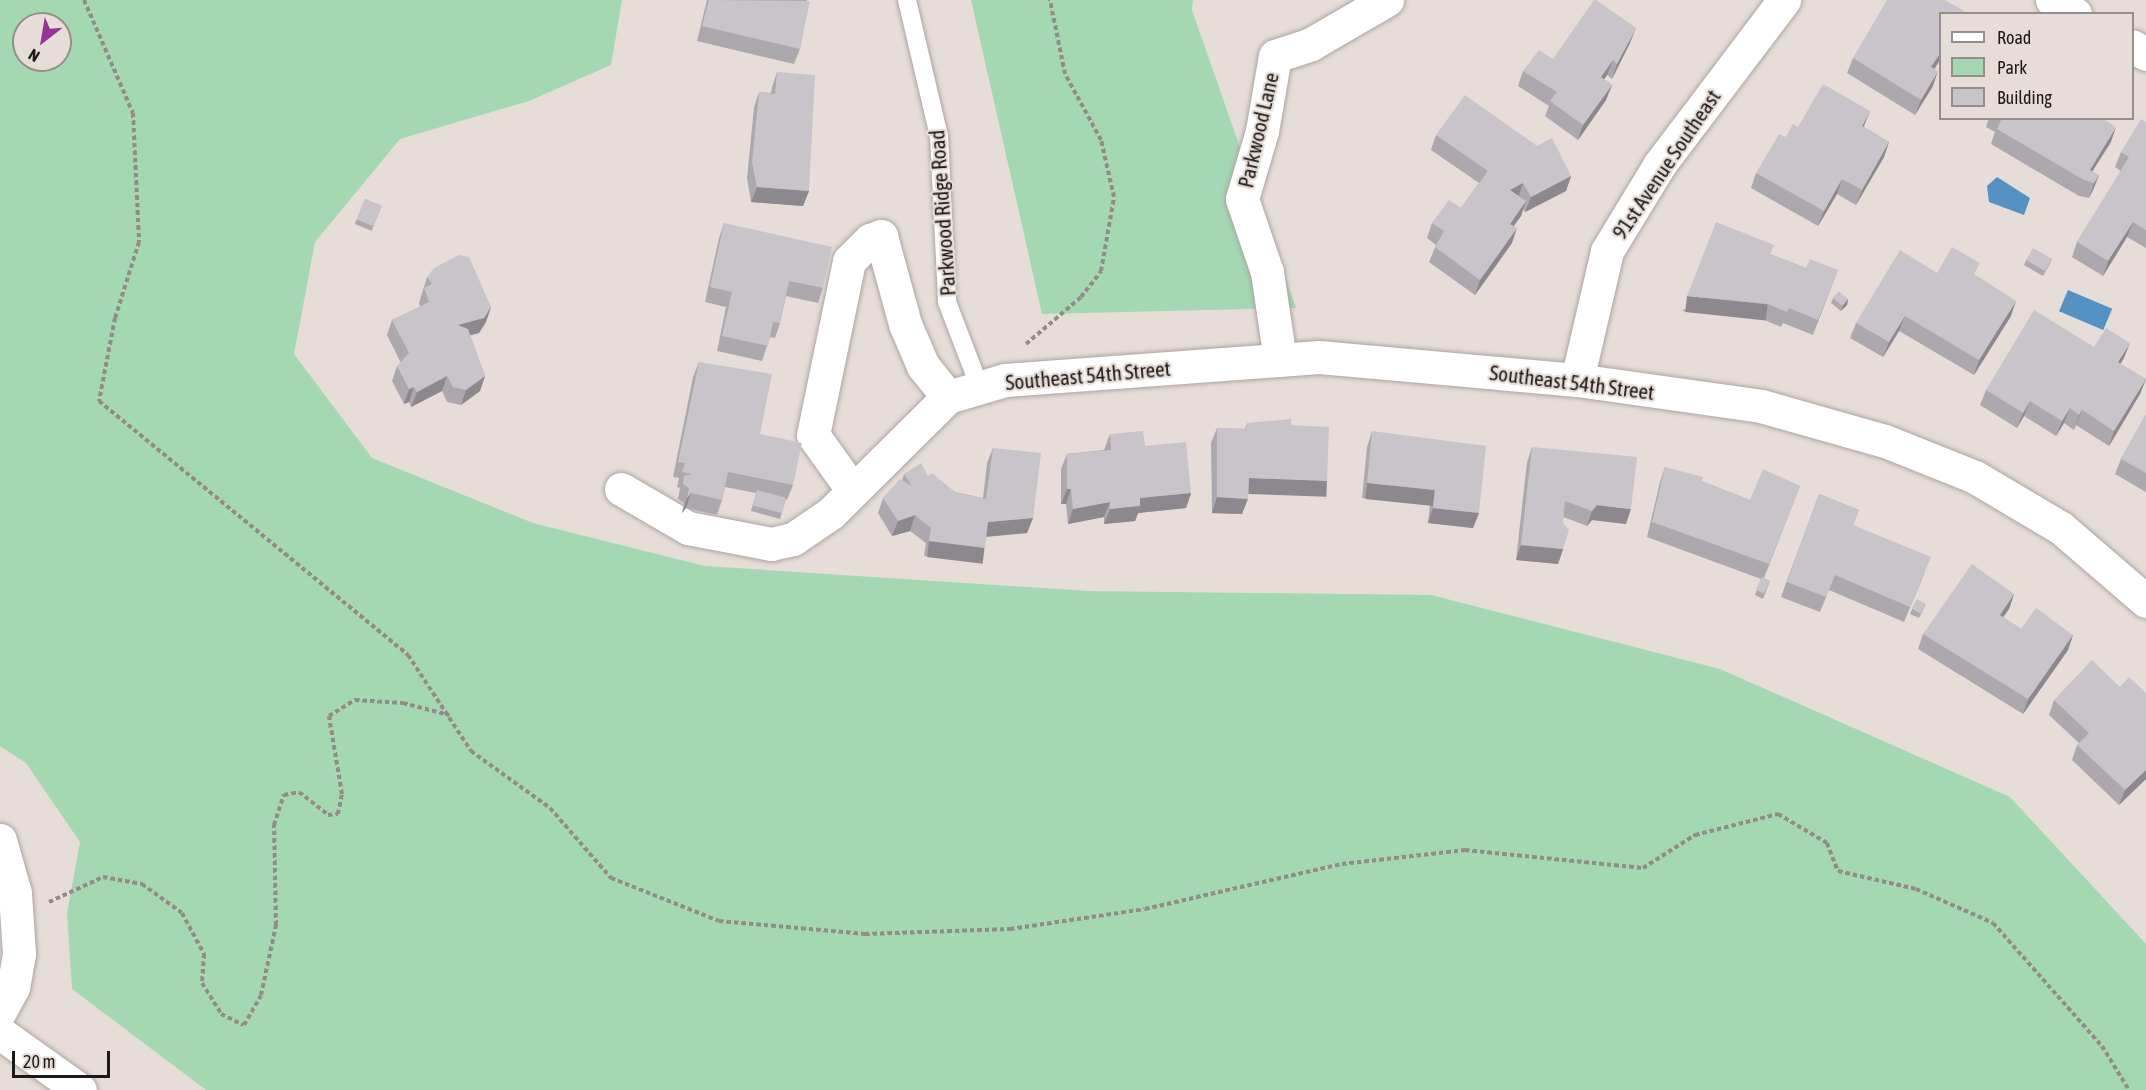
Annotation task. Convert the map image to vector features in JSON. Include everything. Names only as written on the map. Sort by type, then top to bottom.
[{"type":"street","name":"Parkwood Lane","points":[[1280,360],[1266,272],[1242,199],[1262,131],[1275,56],[1311,44],[1387,0]]},
{"type":"street","name":"91st Avenue Southeast","points":[[1577,380],[1607,251],[1660,164],[1784,0]]},
{"type":"street","points":[[2052,0],[2072,12]]},
{"type":"street","points":[[851,488],[813,435],[849,261],[870,240],[881,236],[905,324],[923,366],[948,397]]},
{"type":"street","name":"Southeast 54th Street","points":[[621,489],[688,528],[771,544],[812,527],[948,397],[992,384],[1319,357],[1577,380],[1761,406],[1886,441],[1975,477],[2061,528],[2146,601]]},
{"type":"street","points":[[0,840],[18,916],[13,987],[0,1011]]},
{"type":"street","points":[[0,1033],[80,1090]]},
{"type":"lane","name":"Parkwood Ridge Road","points":[[908,0],[939,136],[946,302],[992,384]]},
{"type":"path","points":[[84,0],[133,113],[139,242],[115,318],[99,401],[408,655],[450,715],[471,751],[550,808],[611,878],[719,921],[865,934],[1010,929],[1145,909],[1342,864],[1465,850],[1643,868],[1695,834],[1778,813],[1827,843],[1838,871],[1916,889],[1993,923],[2102,1046],[2129,1090]]},
{"type":"path","points":[[992,384],[1011,356],[1081,297],[1101,271],[1114,197],[1101,140],[1065,74],[1050,0]]},
{"type":"path","points":[[18,916],[103,877],[142,884],[182,913],[204,954],[202,983],[221,1014],[244,1024],[261,995],[276,925],[274,825],[284,795],[299,792],[328,815],[338,814],[342,794],[329,716],[355,700],[403,703],[450,715]]},
{"type":"green space","points":[[0,0],[622,0],[611,65],[529,101],[400,139],[315,242],[294,354],[372,458],[533,523],[705,566],[1088,591],[1431,595],[1720,669],[2010,797],[2146,944],[2146,1090],[206,1090],[72,989],[67,913],[80,842],[26,763],[0,746]]},
{"type":"green space","points":[[971,0],[1193,0],[1192,10],[1296,308],[1042,314]]},
{"type":"water","points":[[1997,177],[2030,198],[2024,215],[1989,202],[1987,186]]},
{"type":"water","points":[[2068,290],[2112,309],[2103,330],[2059,311]]},
{"type":"building","points":[[709,0],[810,1],[800,49],[702,26]]},
{"type":"building","points":[[1594,0],[1636,28],[1617,64],[1613,60],[1601,77],[1612,85],[1583,125],[1550,101],[1557,92],[1523,71],[1539,50],[1553,59]]},
{"type":"building","points":[[1887,0],[1945,0],[1966,12],[1939,12],[1939,55],[1931,67],[1938,71],[1921,100],[1853,58]]},
{"type":"building","points":[[777,72],[815,75],[809,191],[757,187],[752,163],[759,92],[775,94]]},
{"type":"building","points":[[1823,84],[1870,111],[1862,126],[1889,142],[1862,190],[1842,179],[1824,211],[1756,173],[1779,134],[1786,137],[1793,124],[1798,127]]},
{"type":"building","points":[[1465,95],[1537,146],[1552,138],[1571,176],[1531,197],[1523,183],[1510,190],[1526,201],[1510,224],[1517,228],[1480,280],[1435,247],[1444,231],[1432,223],[1449,200],[1461,208],[1488,171],[1436,135]]},
{"type":"building","points":[[2141,119],[2146,122],[2146,230],[2133,222],[2108,261],[2077,242],[2129,157],[2121,152]]},
{"type":"building","points":[[2001,120],[2105,120],[2116,127],[2090,170],[2099,175],[2094,183],[2084,180],[1997,129]]},
{"type":"building","points":[[365,199],[382,206],[373,226],[357,219]]},
{"type":"building","points":[[1716,222],[1774,245],[1770,254],[1806,268],[1810,259],[1838,270],[1818,320],[1789,308],[1787,312],[1768,304],[1687,296]]},
{"type":"building","points":[[724,223],[832,247],[823,288],[789,281],[780,323],[773,322],[768,346],[722,336],[732,292],[710,287]]},
{"type":"building","points":[[1952,247],[1980,263],[1974,274],[2016,301],[1979,360],[1905,316],[1889,342],[1856,323],[1900,250],[1937,273]]},
{"type":"building","points":[[2033,248],[2052,259],[2045,271],[2026,260]]},
{"type":"building","points":[[459,255],[469,257],[491,307],[484,318],[458,325],[468,329],[485,376],[466,390],[453,387],[447,376],[417,392],[414,387],[409,389],[397,366],[409,353],[392,320],[429,302],[424,288],[432,284],[427,277],[434,268]]},
{"type":"building","points":[[1839,291],[1848,299],[1842,306],[1833,298]]},
{"type":"building","points":[[2034,310],[2094,347],[2106,328],[2130,343],[2118,362],[2146,379],[2114,431],[2082,410],[2079,415],[2070,408],[2062,421],[2030,401],[2023,413],[1986,390]]},
{"type":"building","points":[[699,362],[772,374],[760,434],[802,443],[793,485],[728,472],[722,500],[691,493],[687,498],[689,488],[683,484],[684,476],[692,474],[682,472],[685,463],[678,462]]},
{"type":"building","points":[[2146,414],[2146,473],[2121,459]]},
{"type":"building","points":[[1291,419],[1291,425],[1329,427],[1327,481],[1249,478],[1248,499],[1217,497],[1217,428],[1246,429],[1247,423]]},
{"type":"building","points":[[1143,431],[1145,446],[1186,442],[1191,493],[1140,498],[1140,506],[1110,509],[1110,502],[1073,509],[1071,489],[1067,489],[1067,454],[1111,450],[1110,434]]},
{"type":"building","points":[[1372,431],[1486,446],[1479,513],[1433,508],[1435,490],[1367,483]]},
{"type":"building","points":[[1532,447],[1637,457],[1631,509],[1597,505],[1592,511],[1565,501],[1563,523],[1569,530],[1563,549],[1521,545]]},
{"type":"building","points":[[993,448],[1041,453],[1033,518],[988,522],[985,548],[929,541],[931,528],[915,515],[898,521],[883,498],[900,479],[912,486],[904,474],[921,463],[928,476],[932,473],[955,492],[986,499]]},
{"type":"building","points":[[1665,467],[1703,477],[1702,481],[1750,500],[1763,469],[1800,486],[1769,564],[1652,522]]},
{"type":"building","points":[[757,490],[786,498],[782,513],[753,505]]},
{"type":"building","points":[[1819,494],[1859,510],[1853,525],[1931,557],[1910,607],[1835,575],[1826,597],[1787,582]]},
{"type":"building","points":[[1972,564],[2014,594],[2000,615],[2021,629],[2036,608],[2073,635],[2028,699],[1923,634]]},
{"type":"building","points":[[1762,577],[1770,581],[1764,594],[1756,589]]},
{"type":"building","points":[[1917,599],[1926,604],[1920,613],[1912,609]]},
{"type":"building","points":[[2092,660],[2120,687],[2129,677],[2146,693],[2146,770],[2125,790],[2077,745],[2089,733],[2054,700]]}]
